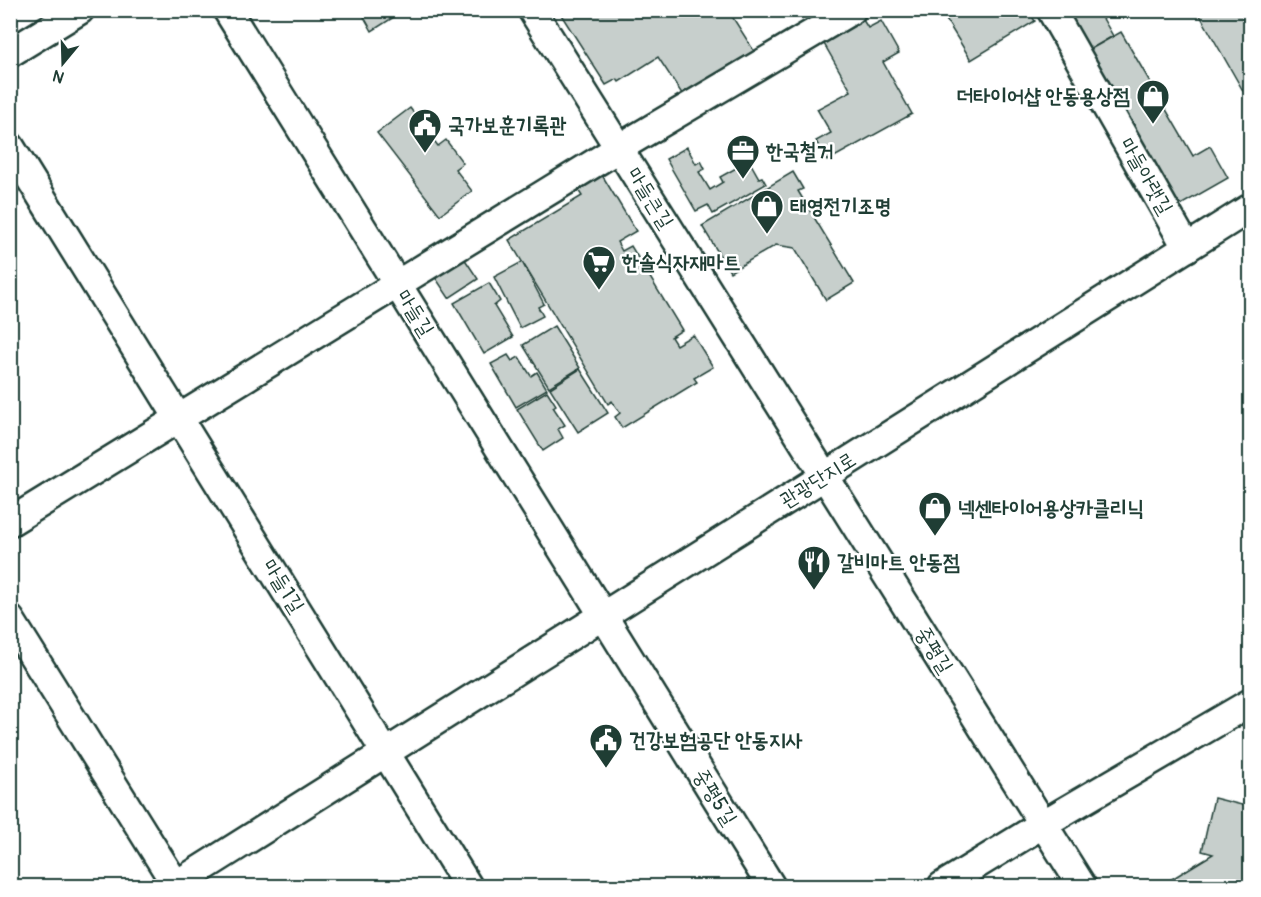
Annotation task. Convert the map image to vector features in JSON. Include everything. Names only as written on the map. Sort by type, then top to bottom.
[{"type":"street","points":[[10,53],[80,10]]},
{"type":"street","name":"마들길","points":[[227,10],[603,616]]},
{"type":"street","name":"마들큰길","points":[[532,10],[825,476]]},
{"type":"street","points":[[10,522],[619,148],[852,10]]},
{"type":"street","name":"마들아랫길","points":[[1051,10],[1187,248]]},
{"type":"street","name":"마들1길","points":[[10,146],[468,886]]},
{"type":"street","name":"관광단지로","points":[[175,886],[1251,208]]},
{"type":"street","name":"중평길","points":[[825,476],[1082,886]]},
{"type":"street","name":"중평5길","points":[[603,616],[771,886]]},
{"type":"street","points":[[10,619],[175,886]]},
{"type":"street","points":[[942,886],[1043,824],[1251,704]]},
{"type":"building","points":[[360,10],[405,10],[372,31]]},
{"type":"building","points":[[558,10],[728,10],[756,54],[688,103],[658,57],[619,82],[617,79],[606,85]]},
{"type":"building","points":[[940,10],[1028,10],[1035,21],[971,60]]},
{"type":"building","points":[[1058,10],[1098,10],[1113,36],[1082,54]]},
{"type":"building","points":[[1197,10],[1250,10],[1250,103]]},
{"type":"building","points":[[858,12],[868,28],[881,21],[899,53],[883,62],[912,114],[827,161],[816,141],[831,133],[817,109],[851,91],[819,35]]},
{"type":"building","name":"더타이어샵 안동용상점","points":[[1121,32],[1193,156],[1210,146],[1228,178],[1170,211],[1082,54]]},
{"type":"building","name":"국가보훈기록관","points":[[410,108],[438,146],[446,140],[463,163],[455,169],[472,191],[440,215],[377,133]]},
{"type":"building","name":"한국철거","points":[[687,147],[696,164],[701,161],[705,169],[699,172],[710,190],[723,182],[720,177],[738,167],[741,170],[751,164],[759,178],[762,177],[766,184],[713,214],[708,205],[696,211],[666,159]]},
{"type":"building","name":"태영전기조명","points":[[793,172],[803,189],[798,191],[854,283],[826,300],[795,248],[776,245],[730,272],[702,226]]},
{"type":"building","name":"한솔식자재마트","points":[[602,175],[636,231],[617,242],[622,251],[631,246],[682,330],[671,337],[676,345],[693,335],[713,367],[694,378],[697,382],[622,428],[615,417],[620,413],[612,401],[608,404],[509,240],[582,196],[578,190]]},
{"type":"building","points":[[464,258],[478,279],[449,298],[435,277]]},
{"type":"building","points":[[522,262],[544,304],[538,307],[543,316],[520,328],[494,277]]},
{"type":"building","points":[[489,283],[500,301],[494,306],[513,337],[484,354],[454,303]]},
{"type":"building","points":[[554,326],[580,368],[549,387],[523,345]]},
{"type":"building","points":[[508,355],[512,361],[519,357],[531,376],[537,372],[547,389],[516,407],[491,364]]},
{"type":"building","points":[[580,369],[608,413],[578,432],[550,388]]},
{"type":"building","points":[[547,391],[556,405],[553,407],[565,425],[558,429],[563,438],[543,451],[517,409]]},
{"type":"building","points":[[1214,798],[1250,807],[1250,886],[1163,886],[1213,854],[1202,851]]},
{"type":"place","name":"더타이어샵 안동용상점","points":[[1153,125]]},
{"type":"place","name":"국가보훈기록관","points":[[425,154]]},
{"type":"place","name":"한국철거","points":[[743,180]]},
{"type":"place","name":"태영전기조명","points":[[767,235]]},
{"type":"place","name":"한솔식자재마트","points":[[599,291]]},
{"type":"place","name":"넥센타이어용상카클리닉","points":[[935,537]]},
{"type":"place","name":"갈비마트 안동점","points":[[814,591]]},
{"type":"place","name":"건강보험공단 안동지사","points":[[606,769]]}]
